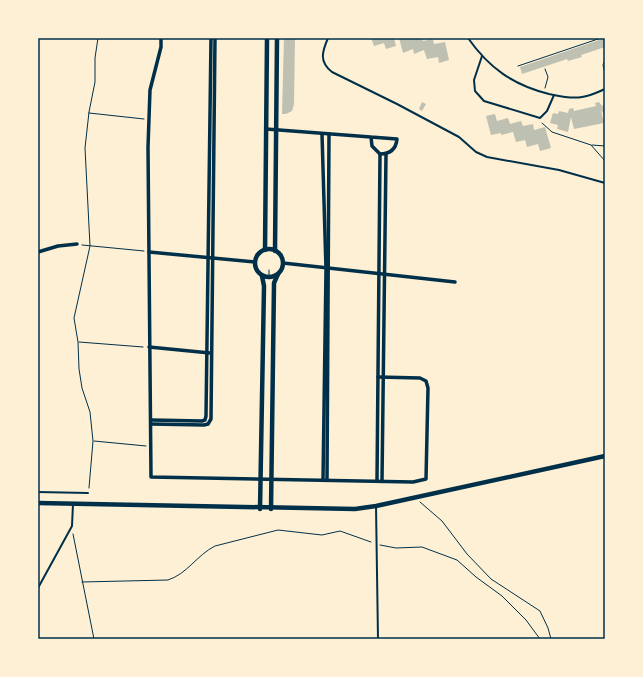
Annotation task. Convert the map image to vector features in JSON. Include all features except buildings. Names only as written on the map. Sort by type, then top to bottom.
[{"type":"street","points":[[161,38],[161,47],[150,90],[148,119],[151,477],[413,482],[426,479],[428,388],[426,381],[420,378],[378,377]]},
{"type":"street","points":[[151,422],[205,420],[210,353],[211,38]]},
{"type":"street","points":[[210,258],[215,38]]},
{"type":"street","points":[[265,250],[267,38]]},
{"type":"street","points":[[275,251],[277,38]]},
{"type":"street","points":[[266,129],[322,134],[329,134],[371,137],[397,139],[392,150],[386,154],[380,154],[372,146],[371,137]]},
{"type":"street","points":[[322,134],[327,269]]},
{"type":"street","points":[[325,480],[329,134]]},
{"type":"street","points":[[377,481],[380,154]]},
{"type":"street","points":[[382,481],[386,154]]},
{"type":"street","points":[[38,252],[58,246],[77,244]]},
{"type":"street","points":[[260,508],[264,286],[262,276],[257,270],[255,262],[258,255],[265,250],[275,251],[281,256],[284,263]]},
{"type":"street","points":[[149,252],[255,262]]},
{"type":"street","points":[[284,263],[327,269],[455,282]]},
{"type":"street","points":[[271,509],[274,283],[284,263]]},
{"type":"street","points":[[262,276],[269,277],[278,274]]},
{"type":"street","points":[[149,347],[210,353]]},
{"type":"street","points":[[38,503],[332,510],[376,506],[605,456]]},
{"type":"lane","points":[[328,38],[322,61],[325,67],[459,137],[476,152],[487,157],[559,170],[605,183]]},
{"type":"lane","points":[[468,38],[482,56],[500,72],[527,88],[554,95],[581,97],[605,89]]},
{"type":"lane","points":[[482,56],[474,80],[475,91],[484,101],[540,118],[547,111],[554,95]]},
{"type":"lane","points":[[38,492],[88,493]]},
{"type":"lane","points":[[38,588],[72,526],[73,504]]},
{"type":"lane","points":[[376,506],[378,639]]},
{"type":"path","points":[[88,493],[93,441],[90,412],[82,388],[79,369],[78,342],[74,318],[90,246],[85,148],[89,112],[95,82],[98,38]]},
{"type":"path","points":[[518,66],[601,38]]},
{"type":"path","points":[[605,60],[603,65],[605,74]]},
{"type":"path","points":[[544,93],[548,77],[545,69]]},
{"type":"path","points":[[89,112],[148,119]]},
{"type":"path","points":[[540,118],[544,126],[552,132],[591,145],[605,146]]},
{"type":"path","points":[[591,145],[605,161]]},
{"type":"path","points":[[77,244],[149,252]]},
{"type":"path","points":[[269,270],[269,277]]},
{"type":"path","points":[[78,342],[149,347]]},
{"type":"path","points":[[93,441],[151,446]]},
{"type":"path","points":[[417,497],[442,521],[467,554],[491,579],[540,611],[548,628],[551,639]]},
{"type":"path","points":[[72,526],[94,639]]},
{"type":"path","points":[[82,582],[168,580],[176,577],[206,551],[215,546],[278,530],[322,535],[340,531],[376,544],[396,548],[422,547],[457,560],[507,601],[526,620],[540,639]]}]
